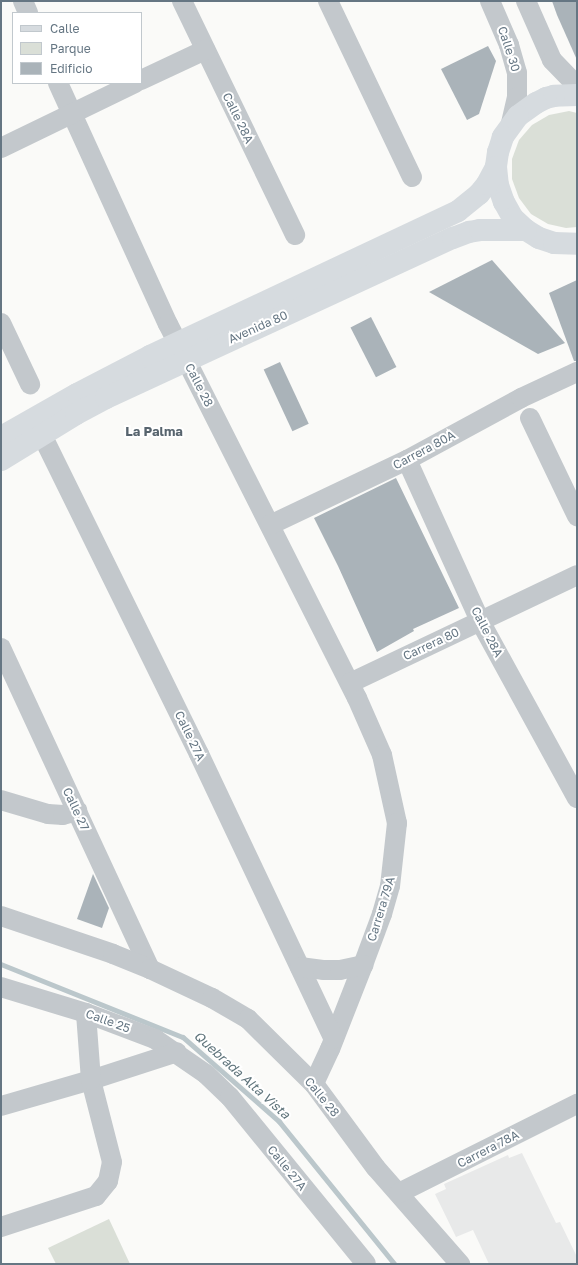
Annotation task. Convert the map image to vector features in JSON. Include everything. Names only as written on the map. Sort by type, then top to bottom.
[{"type":"main road","points":[[574,246],[546,240],[526,230],[513,218],[504,202],[498,185],[496,167],[500,144],[511,124],[527,108],[546,98],[554,96],[577,95]]},
{"type":"main road","name":"Avenida 80","points":[[1,460],[182,351],[458,211],[479,194],[487,184],[496,167]]},
{"type":"main road","name":"Avenida 80","points":[[1,437],[102,380],[182,351],[469,232],[501,229],[526,230]]},
{"type":"street","points":[[23,1],[28,12]]},
{"type":"street","name":"Calle 28A","points":[[182,1],[295,235]]},
{"type":"street","points":[[328,1],[412,177]]},
{"type":"street","name":"Calle 30","points":[[490,1],[509,45],[517,73],[516,97],[511,124]]},
{"type":"street","points":[[526,1],[552,60],[577,86]]},
{"type":"street","points":[[142,80],[205,50]]},
{"type":"street","name":"Calle 28","points":[[58,84],[182,351],[350,683]]},
{"type":"street","points":[[1,148],[133,84]]},
{"type":"street","points":[[1,323],[30,384]]},
{"type":"street","name":"Carrera 80A","points":[[270,524],[407,460],[521,398],[577,372]]},
{"type":"street","points":[[530,418],[577,516]]},
{"type":"street","name":"Calle 27A","points":[[42,435],[202,761],[334,1038]]},
{"type":"street","name":"Calle 28A","points":[[407,460],[480,621],[577,798]]},
{"type":"street","name":"Carrera 80","points":[[350,683],[577,576]]},
{"type":"street","name":"Calle 27","points":[[1,648],[150,969]]},
{"type":"street","name":"Carrera 79A","points":[[314,1084],[334,1038],[382,914],[390,886],[397,823],[382,755],[350,683]]},
{"type":"street","points":[[1,800],[48,814],[63,815],[77,811]]},
{"type":"street","points":[[1,916],[113,954],[150,969]]},
{"type":"street","points":[[300,967],[323,970],[340,970],[363,965]]},
{"type":"street","name":"Calle 28","points":[[150,969],[212,998],[248,1019],[314,1084],[376,1168],[460,1264]]},
{"type":"street","name":"Calle 25","points":[[1,987],[86,1013],[155,1039],[177,1052],[206,1074]]},
{"type":"street","points":[[1,1227],[96,1196],[108,1181],[112,1162],[91,1080],[86,1013]]},
{"type":"street","points":[[1,1106],[91,1080],[177,1052]]},
{"type":"street","name":"Calle 27A","points":[[206,1074],[230,1097],[366,1264]]},
{"type":"street","name":"Carrera 78A","points":[[399,1193],[577,1104]]},
{"type":"shaded area","points":[[522,1153],[556,1223],[560,1222],[577,1257],[577,1264],[489,1264],[473,1230],[456,1237],[435,1194],[446,1189],[444,1184],[508,1155],[509,1158]]},
{"type":"green space","points":[[569,111],[577,113],[577,227],[566,228],[548,224],[531,214],[519,198],[512,179],[512,159],[519,140],[532,125],[549,115]]},
{"type":"green space","points":[[109,1219],[130,1264],[56,1264],[48,1248]]},
{"type":"building","points":[[552,1],[577,1],[577,60],[557,15]]},
{"type":"building","points":[[488,46],[496,61],[479,114],[467,120],[441,69]]},
{"type":"building","points":[[492,260],[565,343],[538,354],[429,292]]},
{"type":"building","points":[[577,280],[577,361],[574,361],[549,293]]},
{"type":"building","points":[[371,317],[396,367],[376,377],[351,327]]},
{"type":"building","points":[[280,362],[309,424],[292,431],[264,370]]},
{"type":"building","points":[[396,478],[459,608],[413,629],[414,631],[377,652],[338,566],[314,518]]},
{"type":"building","points":[[93,874],[109,908],[102,928],[77,919]]},
{"type":"waterway","name":"Quebrada Alta Vista","points":[[1,964],[183,1037],[279,1121],[395,1264]]},
{"type":"district","name":"La Palma","points":[[154,431]]}]
